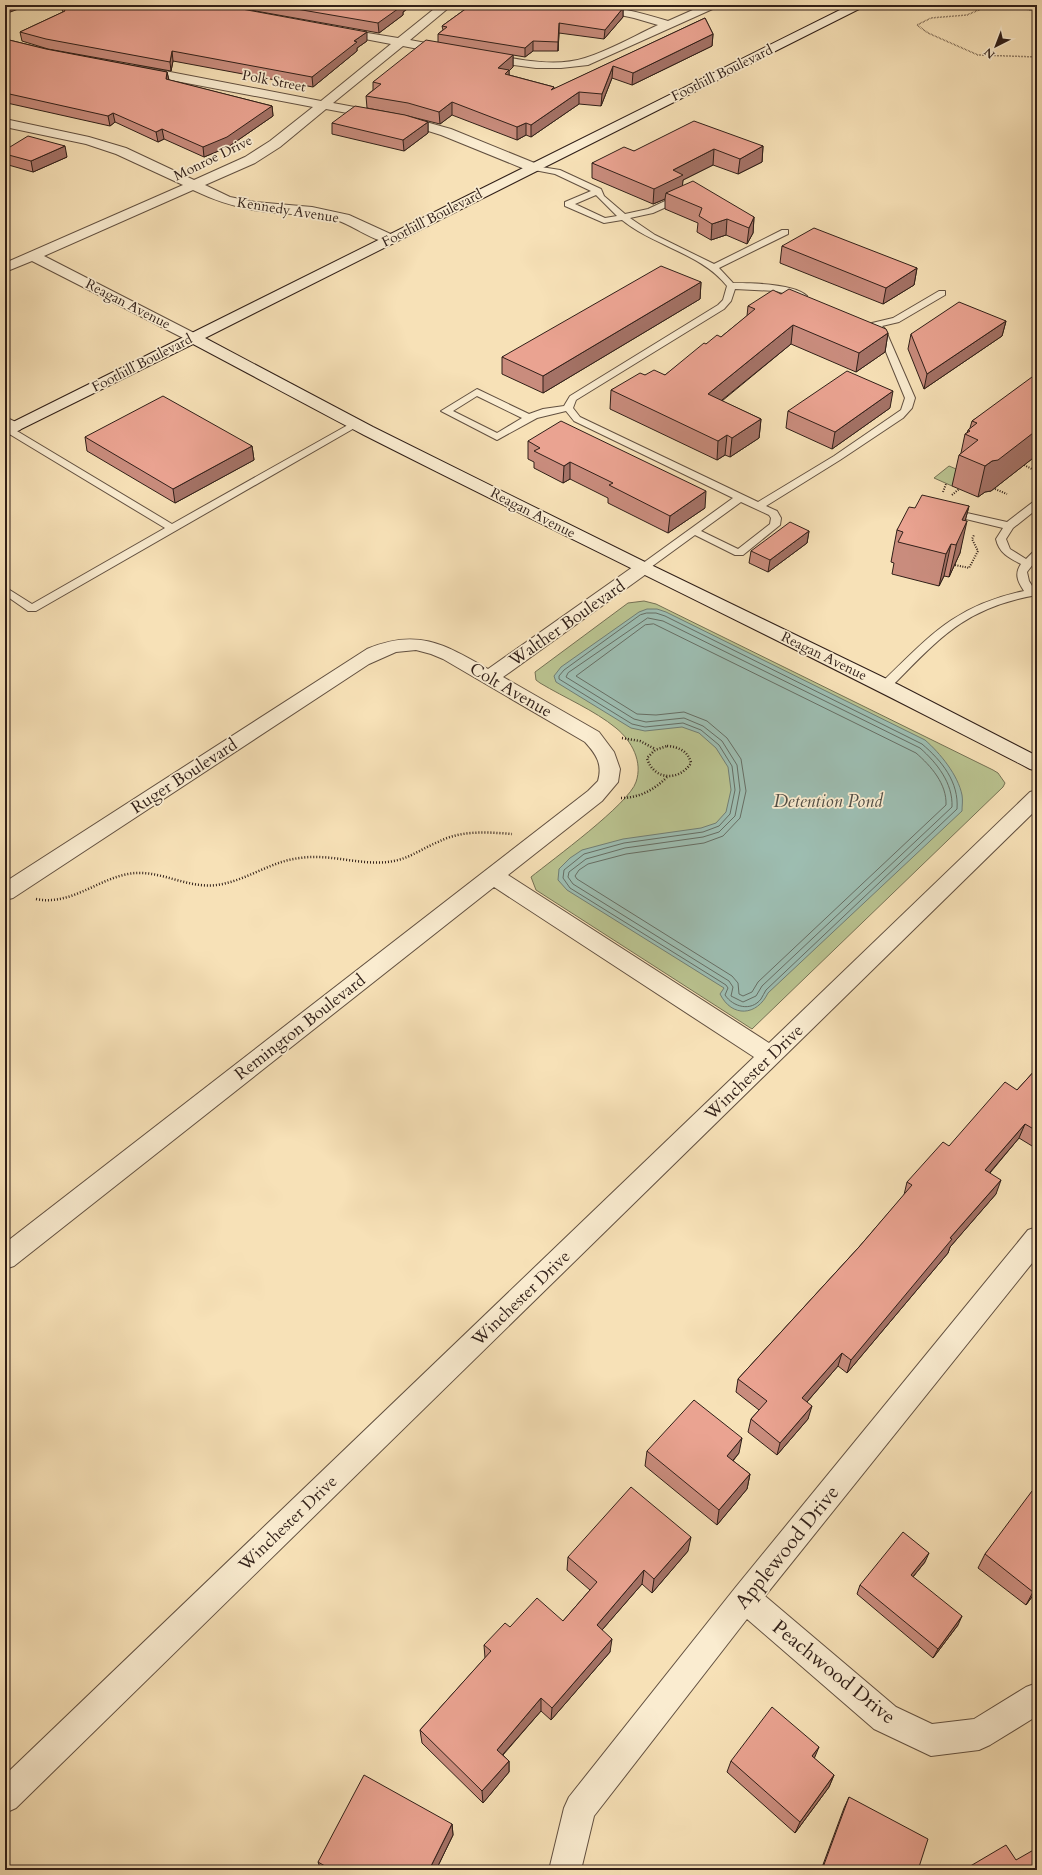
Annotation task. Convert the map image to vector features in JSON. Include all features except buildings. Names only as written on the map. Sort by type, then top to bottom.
[{"type":"street","name":"Monroe Drive","points":[[5,268],[250,160],[276,144],[446,5]]},
{"type":"street","points":[[588,5],[636,15],[669,25]]},
{"type":"street","points":[[475,56],[520,64],[566,66],[602,56],[713,5]]},
{"type":"street","name":"Foothill Boulevard","points":[[8,428],[193,338],[851,6]]},
{"type":"street","points":[[327,29],[460,53]]},
{"type":"street","name":"Polk Street","points":[[126,68],[408,121],[446,132],[532,167]]},
{"type":"street","name":"Kennedy Avenue","points":[[5,123],[89,141],[121,151],[226,200],[255,206],[312,211],[344,218],[390,239]]},
{"type":"street","points":[[5,138],[23,126]]},
{"type":"street","name":"Reagan Avenue","points":[[33,256],[193,338],[355,424],[643,568],[884,686],[1037,764]]},
{"type":"street","name":"Walther Boulevard","points":[[490,677],[643,568]]},
{"type":"street","name":"Colt Avenue","points":[[362,660],[377,651],[391,646],[421,644],[436,648],[490,677],[592,737],[605,750],[609,761],[608,782],[595,796]]},
{"type":"street","name":"Ruger Boulevard","points":[[11,888],[362,660]]},
{"type":"street","name":"Remington Boulevard","points":[[5,1258],[595,796]]},
{"type":"street","name":"Winchester Drive","points":[[5,1797],[1037,797]]},
{"type":"street","points":[[493,876],[771,1056]]},
{"type":"street","name":"Applewood Drive","points":[[565,1870],[580,1808],[745,1598],[1037,1238]]},
{"type":"street","name":"Peachwood Drive","points":[[745,1598],[885,1718],[931,1740],[979,1734],[1037,1698]]},
{"type":"lane","points":[[532,167],[550,179]]},
{"type":"lane","points":[[532,167],[557,172],[599,194],[624,217],[646,233],[713,268],[727,279],[731,286],[727,300],[721,307],[573,398],[569,403],[568,408]]},
{"type":"lane","points":[[563,184],[588,195]]},
{"type":"lane","points":[[599,194],[588,195],[568,204],[604,221],[650,210],[689,193]]},
{"type":"lane","points":[[713,268],[785,232]]},
{"type":"lane","points":[[731,286],[760,286],[776,288],[809,298]]},
{"type":"lane","points":[[875,325],[896,320],[942,293]]},
{"type":"lane","points":[[758,506],[837,458],[900,416],[910,405],[910,398],[881,329],[866,321]]},
{"type":"lane","points":[[529,418],[477,392],[446,411],[497,437],[529,418],[542,413],[568,408]]},
{"type":"lane","points":[[568,408],[577,419],[741,497],[773,513],[776,518],[775,525],[739,553],[694,531]]},
{"type":"lane","points":[[5,590],[32,609],[355,424]]},
{"type":"lane","points":[[8,428],[172,528]]},
{"type":"lane","points":[[643,568],[741,497]]},
{"type":"lane","points":[[1026,564],[1010,555],[1002,547],[1001,539],[1010,526],[1037,504]]},
{"type":"lane","points":[[935,508],[1010,526]]},
{"type":"lane","points":[[1034,593],[1023,582],[1021,573],[1026,564],[1037,554]]},
{"type":"lane","points":[[884,686],[939,634],[965,615],[983,606],[1034,593]]},
{"type":"path","points":[[1037,12],[1013,5],[981,9],[967,16],[931,18],[917,25],[919,28],[928,33],[978,55],[1037,57]]},
{"type":"path","points":[[1024,465],[1036,470]]},
{"type":"path","points":[[943,492],[946,484]]},
{"type":"path","points":[[952,495],[959,489]]},
{"type":"path","points":[[995,489],[1007,494]]},
{"type":"path","points":[[955,565],[970,568],[978,551],[972,539],[975,532]]},
{"type":"path","points":[[622,738],[640,741],[655,749]]},
{"type":"path","points":[[667,746],[675,747],[682,750],[690,758],[691,763],[685,772],[680,775],[667,776],[653,772],[647,763],[649,754],[655,749],[667,746]]},
{"type":"path","points":[[621,798],[627,799],[648,791],[667,776]]},
{"type":"path","points":[[11,888],[45,901],[63,898],[128,874],[144,872],[190,885],[208,886],[233,882],[288,860],[305,856],[386,863],[405,858],[422,851],[444,838],[459,834],[484,832],[544,836]]},
{"type":"green space","points":[[949,466],[968,474],[952,486],[934,478]]},
{"type":"green space","name":"Detention Pond","points":[[644,601],[656,604],[993,770],[998,773],[1005,783],[1003,787],[752,1029],[536,890],[531,877],[589,831],[620,804],[636,782],[638,774],[635,752],[622,733],[598,715],[540,683],[536,680],[535,672],[628,603]]},
{"type":"water","name":"Detention Pond","points":[[647,609],[657,609],[666,612],[925,740],[937,751],[948,765],[960,787],[962,795],[962,811],[768,993],[758,1006],[751,1010],[744,1011],[731,1007],[725,1002],[720,994],[724,988],[567,890],[558,880],[559,869],[570,858],[582,850],[623,839],[701,828],[716,823],[726,812],[731,790],[728,767],[716,748],[699,733],[682,727],[645,731],[631,728],[556,682],[554,676],[561,667],[639,612]]}]
